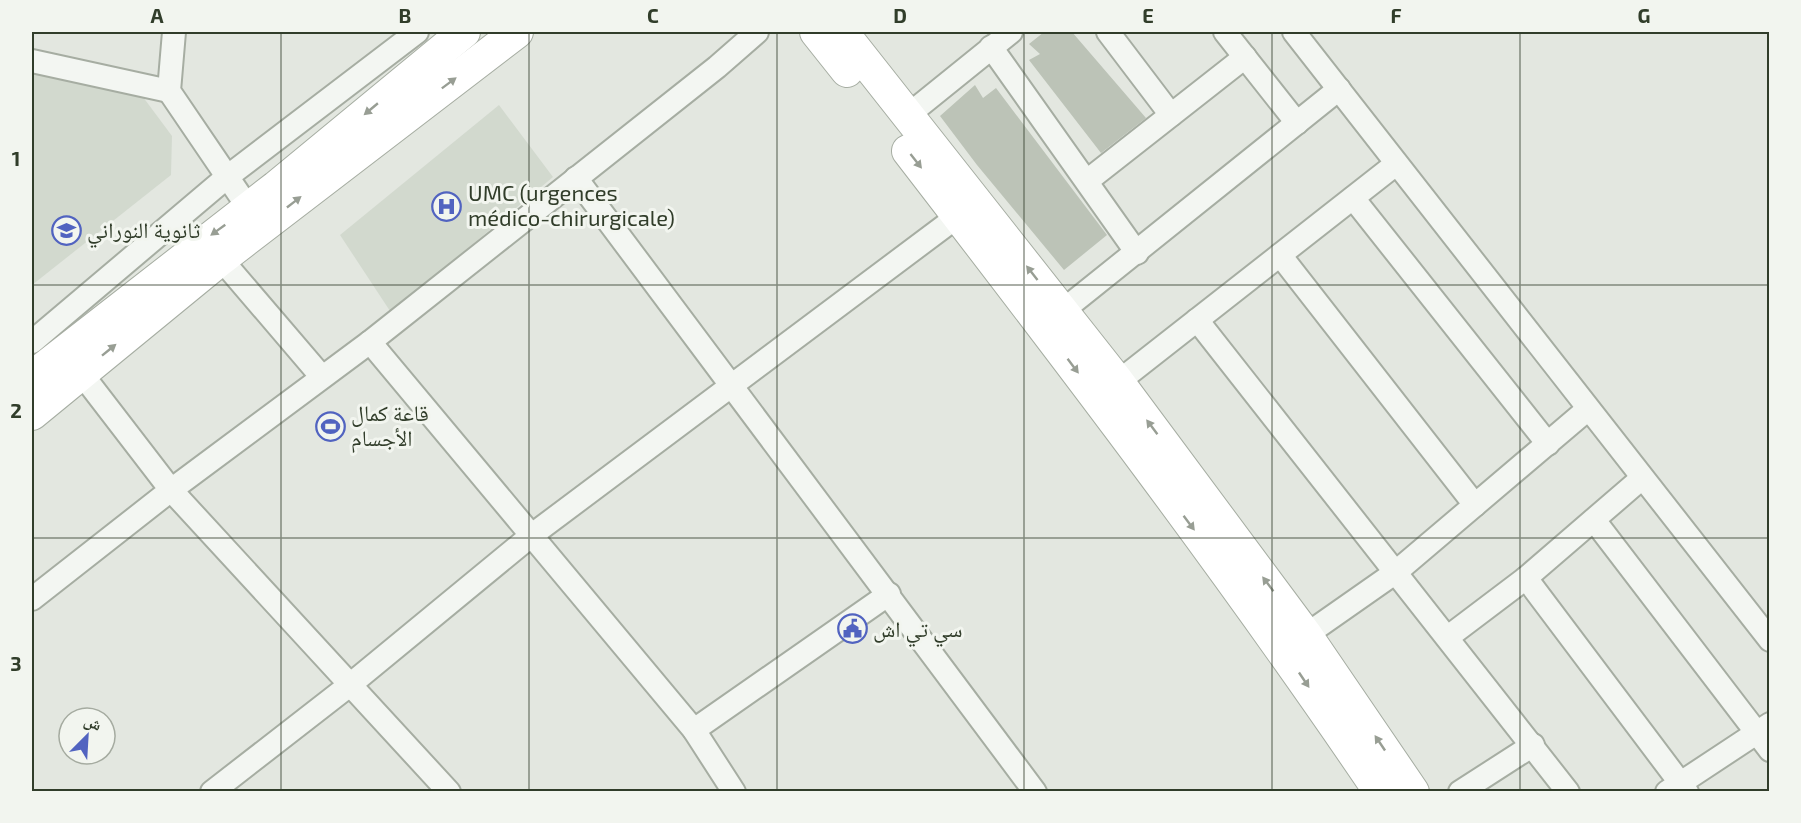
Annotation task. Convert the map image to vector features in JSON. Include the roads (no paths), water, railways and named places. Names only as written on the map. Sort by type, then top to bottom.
[{"type":"main road","points":[[32,376],[73,326],[256,218],[517,32]]},
{"type":"main road","points":[[816,32],[958,216],[1053,319],[1118,382],[1306,635],[1413,792]]},
{"type":"main road","points":[[842,32],[908,116],[1053,319],[1380,792]]},
{"type":"main road","points":[[32,414],[221,260],[256,218],[459,33]]},
{"type":"street","points":[[174,32],[169,91],[256,218]]},
{"type":"street","points":[[32,342],[73,326],[227,177],[417,32]]},
{"type":"street","points":[[32,599],[171,490],[321,376],[370,342],[717,68],[757,32]]},
{"type":"street","points":[[908,116],[1011,32]]},
{"type":"street","points":[[1108,32],[1172,114]]},
{"type":"street","points":[[1225,32],[1297,123]]},
{"type":"street","points":[[1294,32],[1770,640]]},
{"type":"street","points":[[991,47],[1137,253]]},
{"type":"street","points":[[1086,181],[1245,57]]},
{"type":"street","points":[[32,61],[169,91]]},
{"type":"street","points":[[1053,319],[1339,89]]},
{"type":"street","points":[[1118,382],[1396,164]]},
{"type":"street","points":[[576,178],[733,385],[1035,792]]},
{"type":"street","points":[[1353,198],[1548,444]]},
{"type":"street","points":[[212,792],[351,684],[532,535],[958,216]]},
{"type":"street","points":[[1280,255],[1476,505]]},
{"type":"street","points":[[221,260],[321,376]]},
{"type":"street","points":[[1197,320],[1568,792]]},
{"type":"street","points":[[370,342],[694,730],[734,792]]},
{"type":"street","points":[[81,373],[171,490],[449,792]]},
{"type":"street","points":[[1306,635],[1396,572],[1588,409]]},
{"type":"street","points":[[1448,637],[1526,578],[1642,478]]},
{"type":"street","points":[[1526,578],[1678,788],[1765,736],[1594,520]]},
{"type":"street","points":[[694,730],[889,594]]},
{"type":"street","points":[[1460,792],[1533,745]]},
{"type":"place","name":"UMC (urgences médico-chirurgicale)","points":[[447,206]]},
{"type":"place","name":"ثانوية النوراني","points":[[66,230]]},
{"type":"place","name":"قاعة كمال الأجسام","points":[[330,426]]},
{"type":"place","name":"سي تي اش","points":[[852,629]]}]
